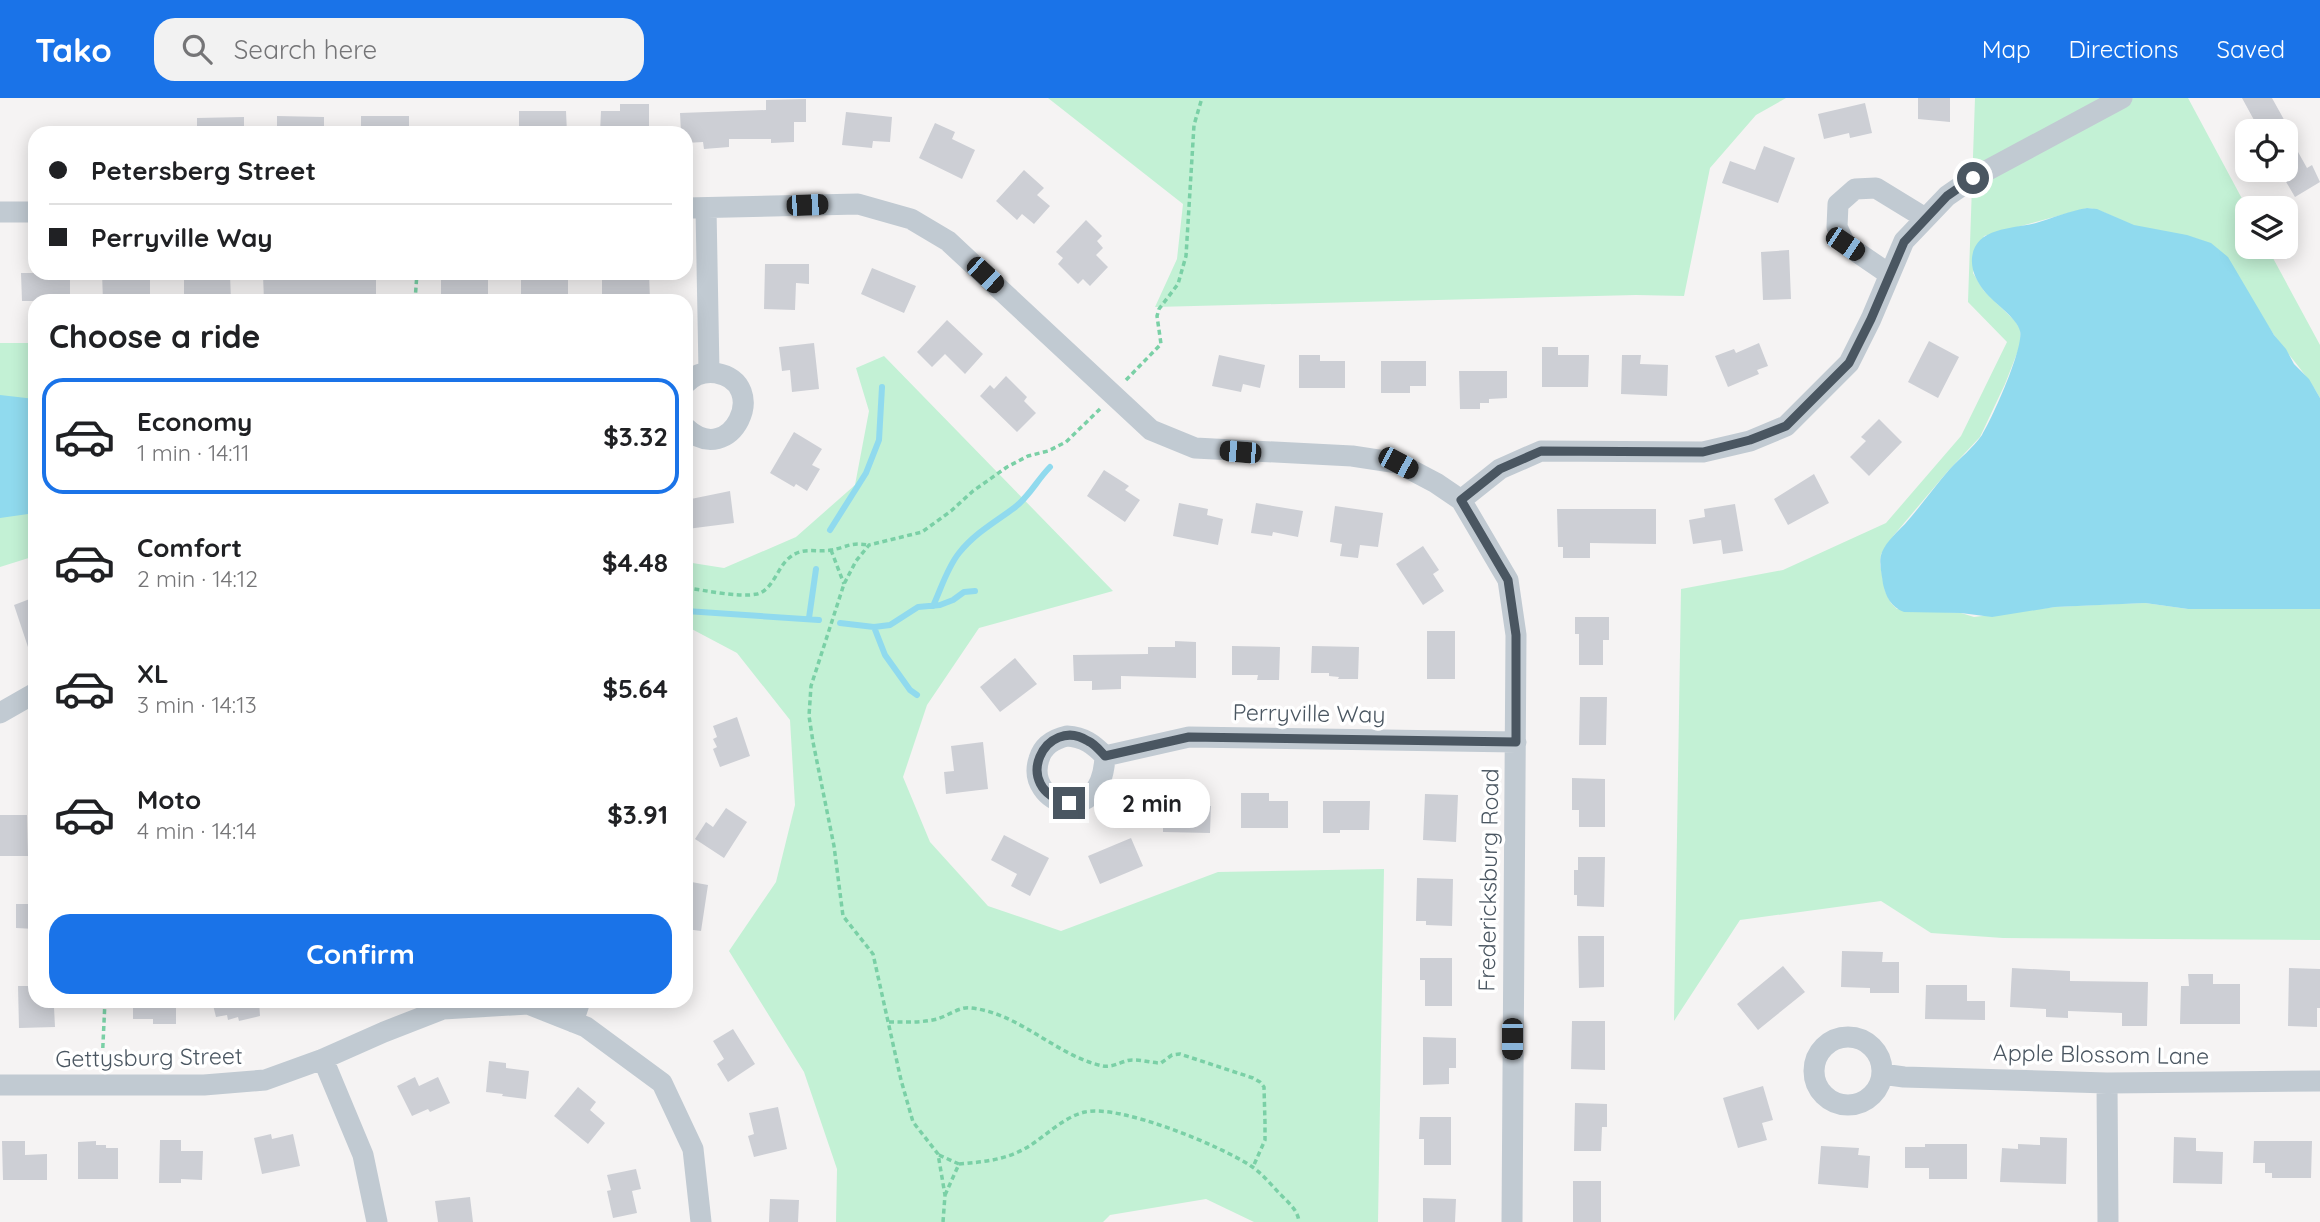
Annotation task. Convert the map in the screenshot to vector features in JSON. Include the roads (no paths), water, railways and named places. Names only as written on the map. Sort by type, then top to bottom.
[{"type":"street","points":[[1461,500],[1500,469],[1541,451],[1703,452],[1750,440],[1786,426],[1849,363],[1904,242],[1947,196],[1973,178],[2122,98]]},
{"type":"street","points":[[1889,274],[1845,244],[1837,227],[1838,204],[1855,189],[1876,188],[1925,218]]},
{"type":"street","name":"Fredericksburg Road","points":[[696,208],[858,204],[911,219],[948,241],[1151,430],[1195,448],[1352,456],[1398,463],[1461,500],[1508,580],[1516,635],[1512,1222]]},
{"type":"street","points":[[696,208],[709,372]]},
{"type":"street","points":[[0,212],[28,212]]},
{"type":"street","points":[[693,378],[709,372],[720,373],[737,386],[744,406],[737,426],[719,438],[708,439],[693,433]]},
{"type":"street","points":[[0,713],[28,697]]},
{"type":"street","name":"Perryville Way","points":[[1105,756],[1189,737],[1516,742]]},
{"type":"street","name":"Gettysburg Street","points":[[0,1085],[204,1085],[265,1080],[443,1009],[460,1008]]},
{"type":"street","name":"Gettysburg Street","points":[[538,1008],[586,1027],[662,1083],[693,1149],[701,1222]]},
{"type":"street","points":[[573,1022],[578,1008]]},
{"type":"street","points":[[323,1059],[363,1155],[377,1222]]},
{"type":"street","name":"Apple Blossom Lane","points":[[1882,1074],[1904,1077],[2108,1083],[2320,1081]]},
{"type":"street","points":[[2108,1083],[2108,1222]]},
{"type":"water","points":[[2087,208],[2097,209],[2134,225],[2187,235],[2211,243],[2228,257],[2274,335],[2294,364],[2309,379],[2320,398],[2320,609],[2188,609],[2145,603],[2055,607],[1992,617],[1961,613],[1904,612],[1892,604],[1883,584],[1880,564],[1884,548],[1982,435],[1999,400],[2020,340],[2018,326],[1977,280],[1972,263],[1975,248],[1980,240],[1996,231]]},
{"type":"water","points":[[0,395],[28,398],[28,514],[0,518]]},
{"type":"waterway","points":[[830,530],[866,473],[879,440],[882,387]]},
{"type":"waterway","points":[[933,606],[959,553],[978,534],[1019,504],[1050,467]]},
{"type":"waterway","points":[[809,618],[816,569]]},
{"type":"waterway","points":[[840,623],[874,627],[890,625],[918,607],[940,605],[964,592],[975,591]]},
{"type":"waterway","points":[[693,611],[819,620]]},
{"type":"waterway","points":[[874,627],[885,655],[910,690],[917,695]]}]
